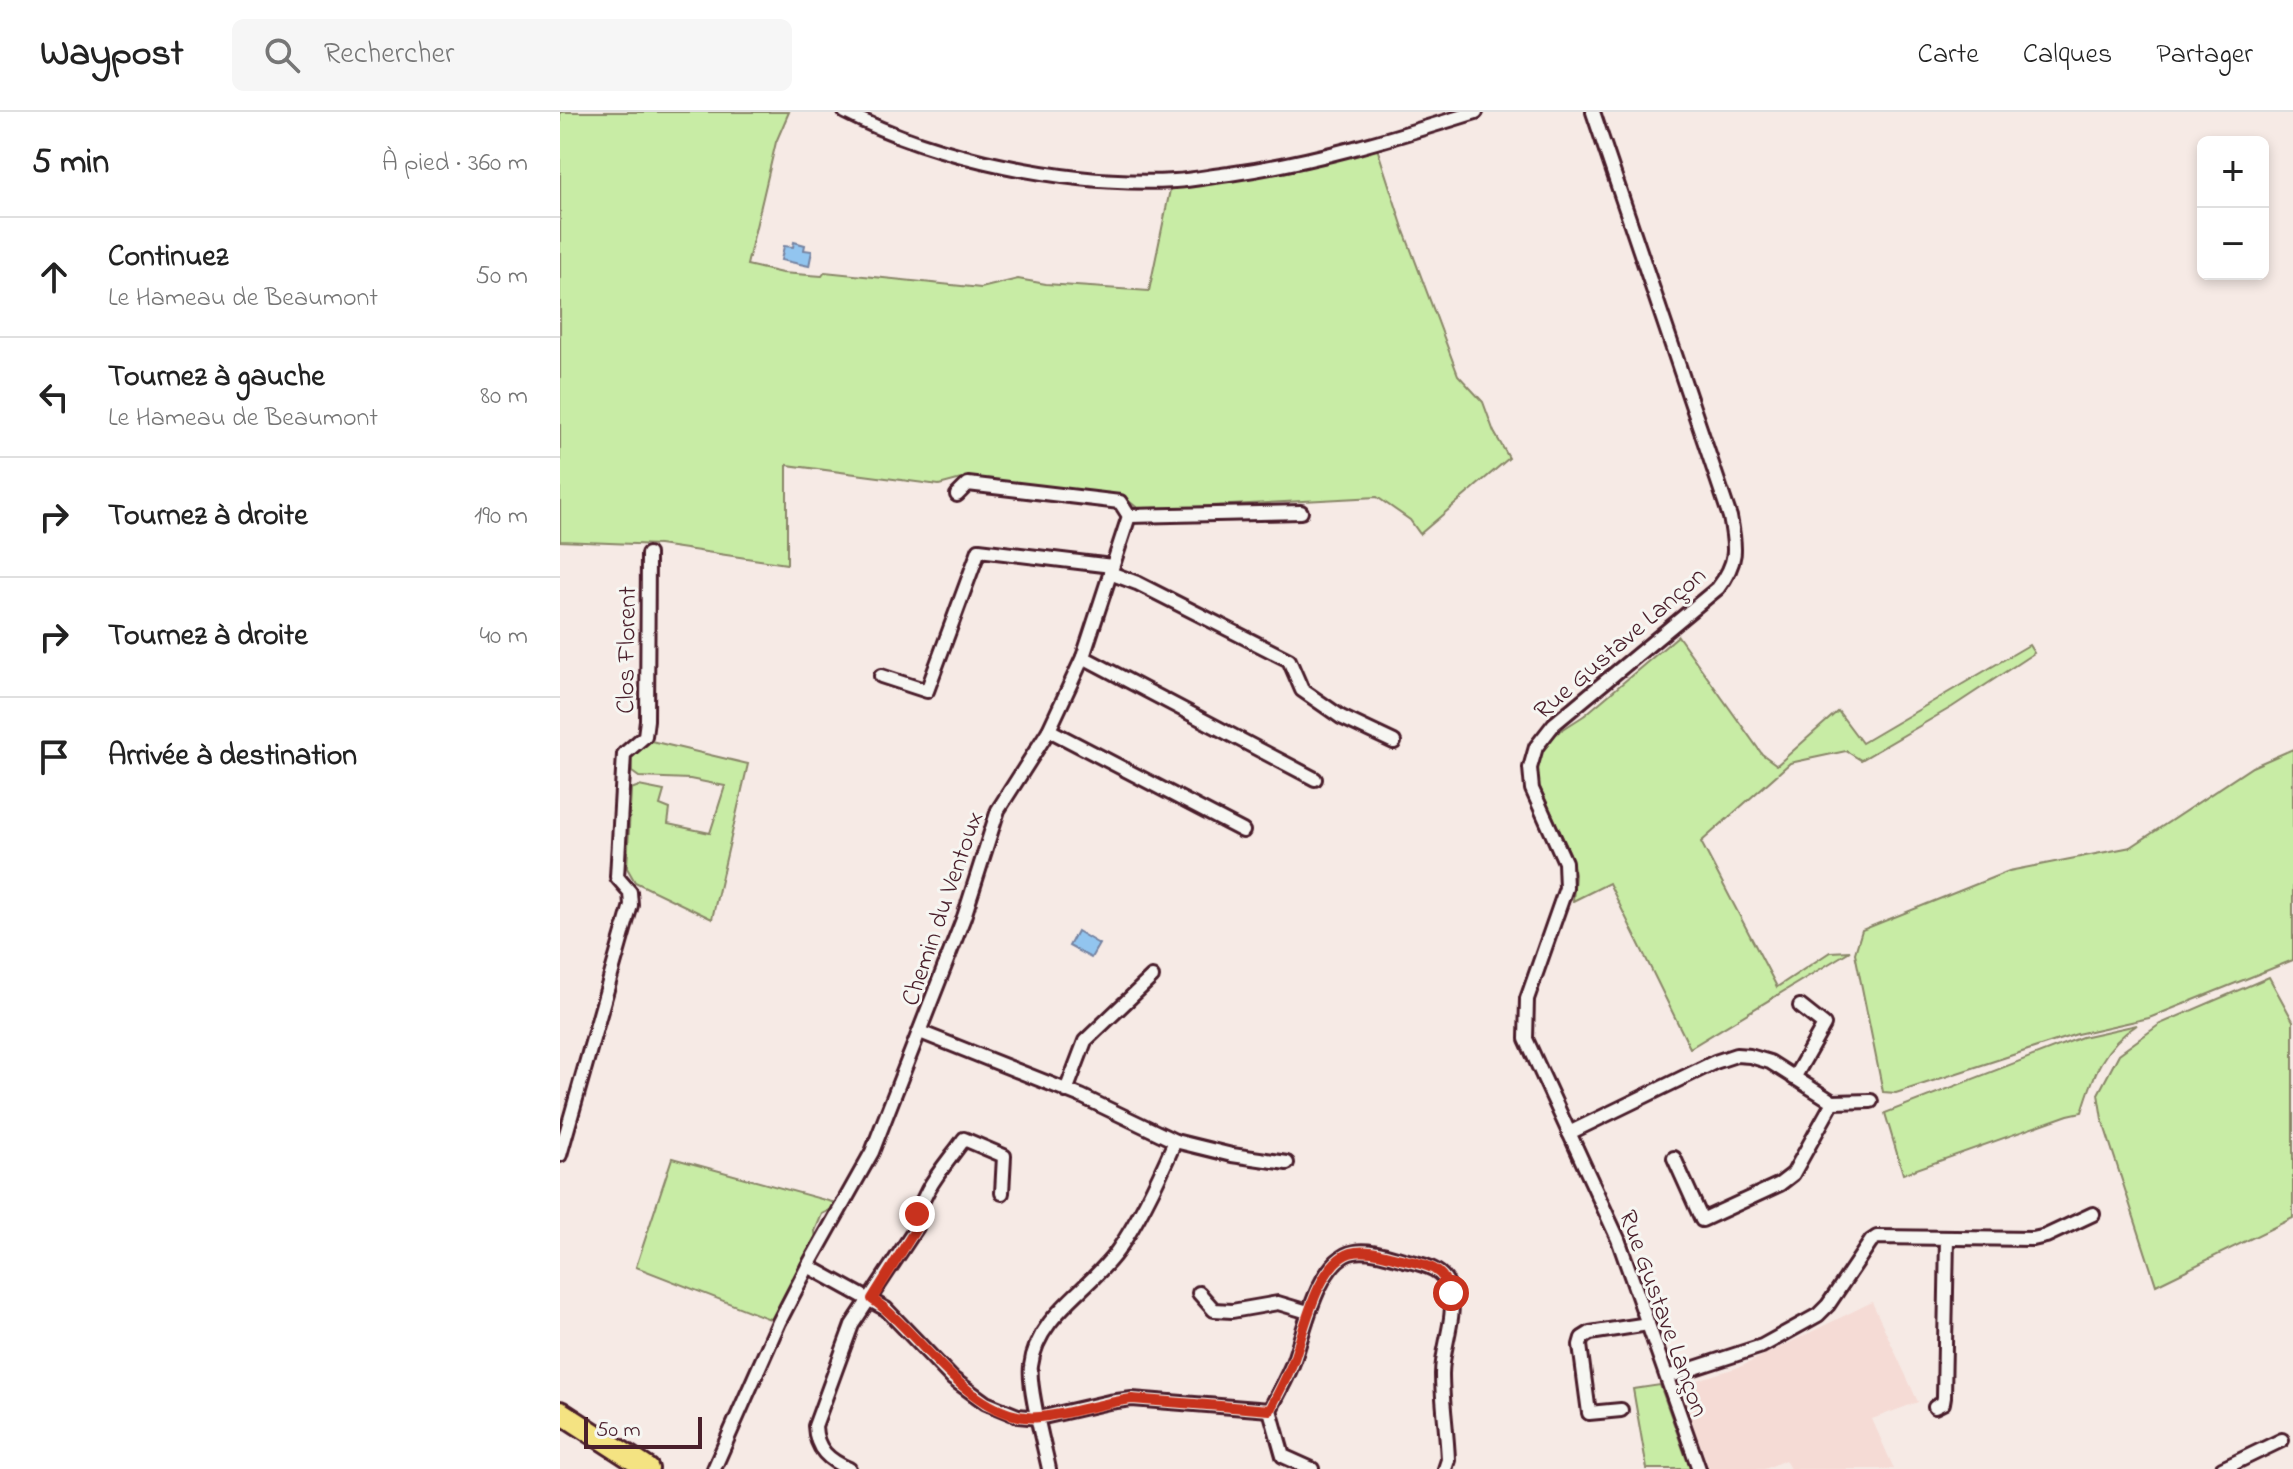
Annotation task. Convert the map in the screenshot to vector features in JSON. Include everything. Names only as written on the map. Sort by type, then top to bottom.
[{"type":"main road","points":[[560,1412],[648,1469]]},
{"type":"street","points":[[845,112],[934,147],[1004,166],[1089,178],[1175,181],[1283,166],[1367,147],[1476,112]]},
{"type":"street","name":"Rue Gustave Lançon","points":[[1593,112],[1730,517],[1735,546],[1731,571],[1718,588],[1554,724],[1536,747],[1530,768],[1532,789],[1565,862],[1566,888],[1527,999],[1526,1039],[1618,1239],[1699,1469]]},
{"type":"street","points":[[957,495],[968,484],[1055,493],[1120,502],[1129,516],[1301,512]]},
{"type":"street","name":"Chemin du Ventoux","points":[[714,1469],[779,1322],[872,1152],[964,917],[998,810],[1049,730],[1083,657],[1129,516]]},
{"type":"street","points":[[881,676],[927,691],[979,550],[1111,570],[1289,660],[1302,690],[1341,717],[1394,742]]},
{"type":"street","name":"Clos Florent","points":[[560,1155],[631,905],[630,892],[617,877],[624,754],[645,736],[647,720],[648,554]]},
{"type":"street","points":[[1083,657],[1315,779]]},
{"type":"street","points":[[1049,730],[1243,831]]},
{"type":"street","points":[[1066,1091],[1085,1041],[1152,977]]},
{"type":"street","points":[[1794,1078],[1824,1025],[1800,1006]]},
{"type":"street","points":[[920,1032],[1066,1091],[1175,1141],[1232,1155],[1287,1163]]},
{"type":"street","points":[[1569,1133],[1715,1062],[1736,1055],[1770,1062],[1833,1102],[1871,1101]]},
{"type":"street","points":[[1674,1158],[1702,1220],[1780,1184],[1793,1174],[1833,1102]]},
{"type":"street","points":[[849,1469],[825,1455],[815,1426],[852,1325],[917,1227],[917,1214],[927,1191],[964,1139],[1004,1156],[1002,1193]]},
{"type":"street","points":[[1049,1469],[1030,1369],[1036,1342],[1049,1323],[1117,1252],[1150,1196],[1175,1141]]},
{"type":"street","points":[[1667,1377],[1762,1346],[1818,1315],[1877,1237],[2033,1239],[2093,1214]]},
{"type":"street","points":[[1935,1407],[1943,1403],[1944,1397],[1947,1238]]},
{"type":"street","points":[[1312,1469],[1282,1463],[1270,1410],[1293,1361],[1308,1312],[1328,1273],[1341,1257],[1353,1252],[1365,1252],[1415,1262],[1434,1268],[1446,1277],[1451,1293],[1442,1372],[1448,1460],[1445,1469]]},
{"type":"street","points":[[808,1266],[872,1299],[886,1309],[953,1379],[986,1403],[1018,1416],[1039,1418],[1132,1399],[1270,1410]]},
{"type":"street","points":[[1199,1293],[1214,1310],[1232,1311],[1278,1303],[1308,1312]]},
{"type":"street","points":[[1621,1410],[1589,1413],[1580,1345],[1582,1338],[1590,1333],[1648,1324]]},
{"type":"street","points":[[2222,1469],[2282,1440]]},
{"type":"shaded area","points":[[1872,1302],[1918,1402],[1872,1419],[1894,1469],[1790,1469],[1785,1460],[1765,1469],[1709,1469],[1683,1397],[1688,1383],[1742,1366]]},
{"type":"green space","points":[[560,112],[789,112],[776,142],[747,265],[782,273],[822,276],[825,272],[981,288],[1018,279],[1046,284],[1149,291],[1171,185],[1301,169],[1377,148],[1404,231],[1458,375],[1483,402],[1494,432],[1509,458],[1420,534],[1410,520],[1377,497],[1140,510],[1125,498],[965,478],[939,485],[787,465],[787,564],[659,545],[560,541]]},
{"type":"green space","points":[[1678,636],[1762,754],[1777,765],[1838,711],[1862,743],[2029,645],[2034,653],[1952,707],[1861,760],[1846,751],[1790,763],[1701,842],[1777,987],[1830,952],[1850,951],[1690,1048],[1609,883],[1573,901],[1575,874],[1570,853],[1535,777],[1537,746],[1585,715]]},
{"type":"green space","points":[[651,741],[748,764],[712,919],[635,882],[627,868],[631,789],[639,786],[664,791],[660,805],[670,809],[668,824],[710,833],[725,786],[690,779],[639,777],[632,772],[631,755]]},
{"type":"green space","points":[[2293,749],[2293,960],[2149,1018],[2077,1034],[1896,1093],[1883,1092],[1855,953],[1862,930],[2009,871],[2131,847],[2252,767]]},
{"type":"green space","points":[[2269,977],[2293,1021],[2293,1218],[2156,1285],[2102,1119],[2098,1094],[2119,1054],[2160,1024]]},
{"type":"green space","points":[[2137,1025],[2116,1042],[2101,1063],[2082,1112],[1903,1174],[1885,1113],[2082,1037]]},
{"type":"green space","points":[[672,1158],[836,1203],[822,1214],[815,1231],[816,1240],[775,1321],[636,1267]]},
{"type":"green space","points":[[1660,1385],[1690,1469],[1647,1469],[1633,1389]]},
{"type":"water","points":[[794,242],[805,245],[804,250],[812,251],[809,266],[781,260],[784,246],[793,247]]},
{"type":"water","points":[[1077,931],[1099,944],[1091,958],[1069,946]]},
{"type":"route","points":[[917,1214],[917,1227],[872,1299],[886,1309],[953,1379],[986,1403],[1018,1416],[1039,1418],[1132,1399],[1270,1410],[1293,1361],[1308,1312],[1328,1273],[1341,1257],[1353,1252],[1434,1268],[1446,1277],[1451,1293]]}]
